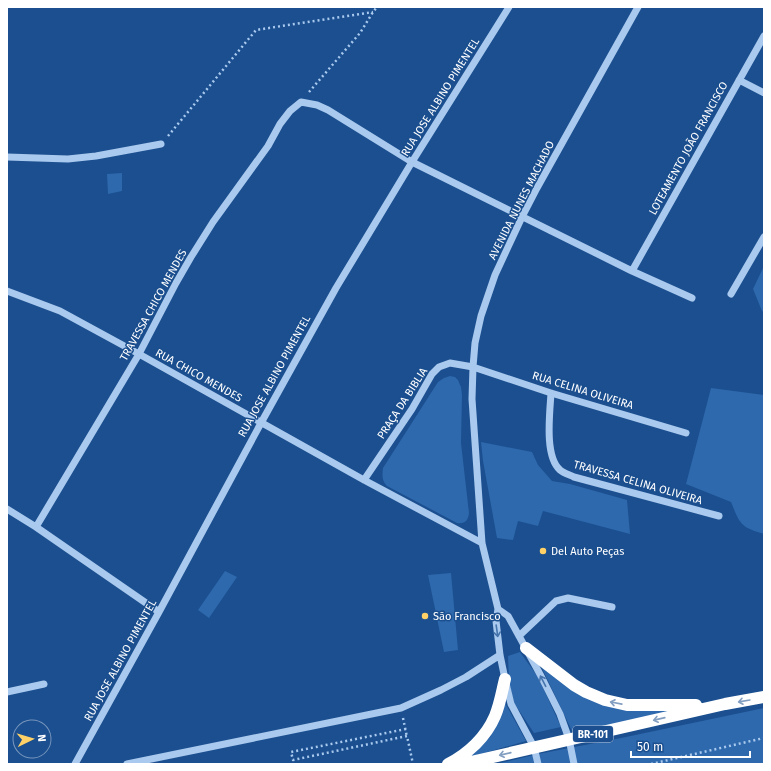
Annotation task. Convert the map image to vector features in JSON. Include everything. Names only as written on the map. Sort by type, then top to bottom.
[{"type":"highway","points":[[526,648],[574,685],[605,700],[627,705],[725,704]]},
{"type":"highway","points":[[448,764],[466,753],[481,739],[489,728],[495,716],[505,679]]},
{"type":"highway","name":"BR-101","points":[[462,764],[725,704],[764,697]]},
{"type":"street","name":"RUA JOSE ALBINO PIMENTEL","points":[[75,764],[336,288],[412,162],[509,7]]},
{"type":"street","name":"AVENIDA NUNES MACHADO","points":[[538,764],[534,747],[511,704],[500,654],[496,621],[498,609],[482,543],[472,399],[475,343],[481,316],[496,275],[522,217],[638,7]]},
{"type":"street","name":"LOTEAMENTO JOÃO FRANCISCO","points":[[632,271],[764,36]]},
{"type":"street","points":[[739,80],[764,93]]},
{"type":"street","points":[[300,102],[317,105],[328,110],[412,162],[632,271],[692,298]]},
{"type":"street","name":"TRAVESSA CHICO MENDES","points":[[36,527],[139,354],[191,257],[213,222],[268,146],[280,124],[290,111],[300,102]]},
{"type":"street","points":[[7,157],[68,159],[96,156],[161,144]]},
{"type":"street","points":[[731,294],[764,237]]},
{"type":"street","name":"RUA CHICO MENDES","points":[[7,291],[60,311],[364,480],[482,543]]},
{"type":"street","name":"PRAÇA DA BIBLIA","points":[[364,480],[412,409],[432,374],[439,367],[450,363],[473,367]]},
{"type":"street","name":"RUA CELINA OLIVEIRA","points":[[473,367],[551,393],[686,433]]},
{"type":"street","name":"TRAVESSA CELINA OLIVEIRA","points":[[551,393],[548,429],[550,450],[554,462],[560,470],[574,477],[719,516]]},
{"type":"street","points":[[7,509],[36,527],[159,612]]},
{"type":"street","points":[[519,636],[556,601],[561,599],[568,598],[612,607]]},
{"type":"street","points":[[498,609],[508,616],[560,714],[569,739],[574,764]]},
{"type":"street","points":[[127,764],[401,708],[466,677],[500,654]]},
{"type":"street","points":[[7,692],[44,684]]},
{"type":"path","points":[[300,102],[360,33],[373,12],[378,7]]},
{"type":"path","points":[[161,144],[256,30],[373,12]]},
{"type":"path","points":[[401,708],[413,764]]},
{"type":"path","points":[[406,729],[291,752],[293,760],[407,736],[413,764]]},
{"type":"path","points":[[651,764],[764,738]]},
{"type":"shaded area","points":[[122,173],[122,191],[108,194],[107,174]]},
{"type":"shaded area","points":[[763,268],[764,312],[762,311],[753,289]]},
{"type":"shaded area","points":[[450,376],[455,377],[458,380],[462,395],[461,443],[469,513],[466,521],[460,523],[457,523],[387,486],[383,480],[383,468],[438,382]]},
{"type":"shaded area","points":[[711,388],[764,395],[764,534],[745,527],[739,520],[731,502],[686,484]]},
{"type":"shaded area","points":[[481,442],[532,452],[538,465],[552,481],[570,484],[627,500],[630,534],[543,511],[538,526],[518,521],[513,540],[497,538]]},
{"type":"shaded area","points":[[225,571],[237,577],[209,618],[198,610]]},
{"type":"shaded area","points":[[451,573],[458,650],[444,652],[428,575]]},
{"type":"shaded area","points":[[520,652],[538,677],[561,727],[534,733],[514,703],[509,681],[508,656]]},
{"type":"shaded area","points":[[540,664],[604,704],[686,708],[573,733]]},
{"type":"shaded area","points":[[504,701],[526,741],[470,757],[491,736]]},
{"type":"shaded area","points":[[764,708],[764,764],[496,764],[538,754]]},
{"type":"place","name":"Del Auto Peças","points":[[543,551]]},
{"type":"place","name":"São Francisco","points":[[425,616]]}]
